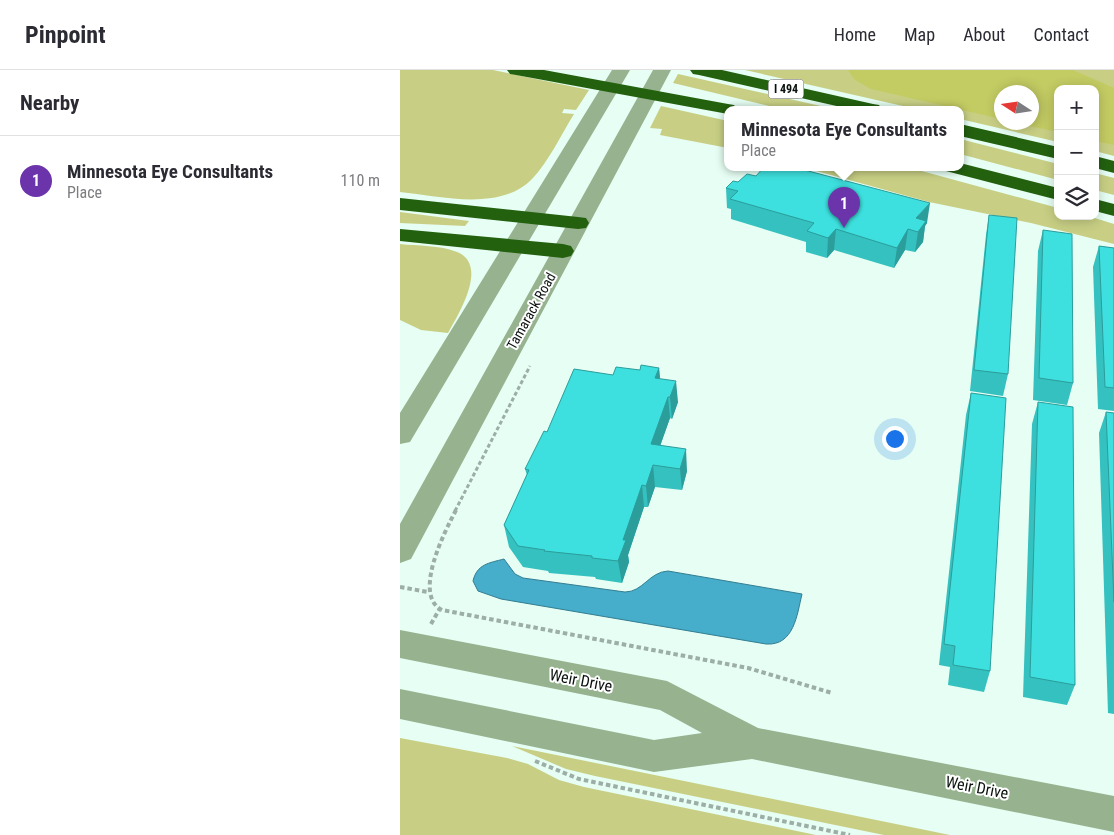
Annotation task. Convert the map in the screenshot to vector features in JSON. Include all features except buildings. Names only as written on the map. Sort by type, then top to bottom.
[{"type":"highway","points":[[516,70],[724,108]]},
{"type":"highway","points":[[574,70],[724,108]]},
{"type":"highway","name":"I 494","points":[[699,70],[860,106]]},
{"type":"highway","points":[[964,131],[1054,152]]},
{"type":"highway","points":[[1099,163],[1114,167]]},
{"type":"highway","points":[[964,170],[1054,193]]},
{"type":"highway","points":[[400,204],[578,223]]},
{"type":"highway","points":[[1099,206],[1114,210]]},
{"type":"highway","points":[[400,235],[563,251]]},
{"type":"street","points":[[400,435],[621,70]]},
{"type":"street","name":"Tamarack Road","points":[[400,551],[662,70]]},
{"type":"street","name":"Weir Drive","points":[[400,644],[667,696],[752,743],[1114,814]]},
{"type":"street","name":"Weir Drive","points":[[400,704],[654,756],[752,743]]},
{"type":"path","points":[[430,579],[428,592],[431,602],[436,608],[449,613],[754,670],[832,692]]},
{"type":"path","points":[[400,587],[428,592]]},
{"type":"path","points":[[526,757],[555,771],[579,779],[850,835]]},
{"type":"green space","points":[[400,70],[493,70],[589,90],[576,110],[564,109],[562,113],[574,114],[549,156],[532,179],[519,189],[504,196],[487,199],[451,198],[400,192]]},
{"type":"green space","points":[[745,70],[1114,70],[1114,156],[1099,152],[1099,85],[1054,85],[1054,141],[1007,130],[1039,130],[1039,85],[994,85],[994,127],[964,120],[964,106],[903,106]]},
{"type":"green space","points":[[848,70],[1073,70],[1114,88],[1114,145],[1099,142],[1099,85],[1054,85],[1054,131],[1039,128],[1039,85],[994,85],[994,117],[964,110],[964,106],[945,106],[871,89],[855,80]]},
{"type":"green space","points":[[678,74],[821,106],[769,106],[673,83]]},
{"type":"green space","points":[[661,106],[724,120],[724,147],[660,135],[662,129],[650,128]]},
{"type":"green space","points":[[964,140],[1054,163],[1054,179],[964,155]]},
{"type":"green space","points":[[817,171],[922,171],[1054,207],[1054,220],[1099,219],[1114,224],[1114,244],[1031,223],[929,202]]},
{"type":"green space","points":[[1099,174],[1114,178],[1114,195],[1099,191]]},
{"type":"green space","points":[[400,212],[469,221],[465,226],[400,223]]},
{"type":"green space","points":[[400,244],[429,246],[457,252],[466,258],[471,267],[469,290],[459,314],[448,333],[421,330],[400,320]]},
{"type":"green space","points":[[400,738],[507,758],[528,764],[559,780],[584,787],[816,835],[400,835]]},
{"type":"green space","points":[[512,746],[950,835],[884,835],[595,776],[566,769]]},
{"type":"water","points":[[504,559],[515,574],[523,578],[625,592],[637,589],[661,572],[668,571],[802,594],[796,620],[788,635],[783,640],[766,644],[501,599],[478,591],[473,581],[477,571],[484,565]]},
{"type":"place","name":"Minnesota Eye Consultants","points":[[844,228]]}]
